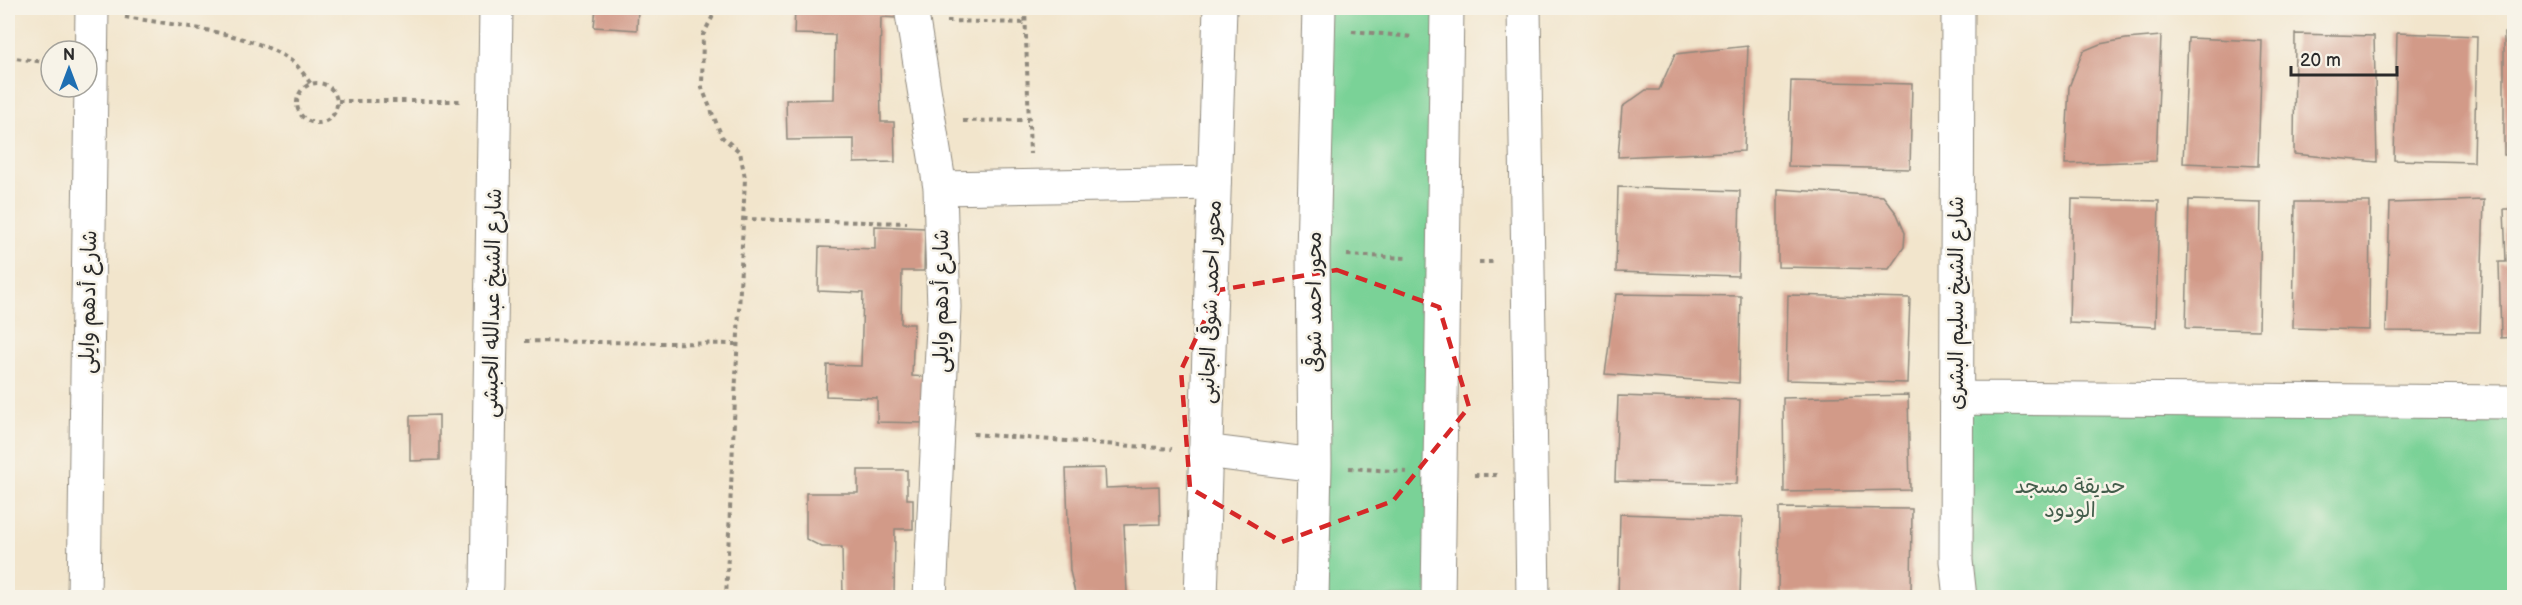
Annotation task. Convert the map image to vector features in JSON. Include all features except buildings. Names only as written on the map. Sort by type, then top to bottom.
[{"type":"street","name":"شارع الشيخ عبدالله الحبشى","points":[[484,597],[487,585],[496,8]]},
{"type":"street","name":"محور احمد شوقى الجانبى","points":[[1201,597],[1220,8]]},
{"type":"street","points":[[1438,597],[1447,8]]},
{"type":"street","points":[[1524,8],[1533,597]]},
{"type":"street","name":"شارع الشيخ سليم البشرى","points":[[1958,8],[1956,561],[1960,597]]},
{"type":"street","name":"شارع أدهم وايلى","points":[[84,597],[92,10]]},
{"type":"street","name":"شارع أدهم وايلى","points":[[911,14],[940,188],[944,307],[930,597]]},
{"type":"street","name":"محور احمد شوقى","points":[[1312,597],[1315,465],[1313,253],[1318,17]]},
{"type":"street","points":[[940,188],[1214,183]]},
{"type":"street","points":[[1956,398],[2514,402]]},
{"type":"street","points":[[1205,451],[1315,465]]},
{"type":"path","points":[[717,8],[703,35],[702,88],[723,136],[740,152],[745,178],[726,597]]},
{"type":"path","points":[[1025,8],[1031,186]]},
{"type":"path","points":[[92,10],[202,30],[268,47],[292,61],[311,84]]},
{"type":"path","points":[[911,14],[1025,23]]},
{"type":"path","points":[[1318,17],[1446,41]]},
{"type":"path","points":[[8,57],[39,61]]},
{"type":"path","points":[[311,84],[323,84],[333,90],[338,101],[336,111],[330,120],[321,124],[302,117],[297,108],[297,98],[302,89],[311,84]]},
{"type":"path","points":[[338,101],[495,101]]},
{"type":"path","points":[[929,122],[1028,120]]},
{"type":"path","points":[[743,219],[941,223]]},
{"type":"path","points":[[1313,253],[1528,264]]},
{"type":"path","points":[[491,340],[737,344]]},
{"type":"path","points":[[939,431],[1205,451]]},
{"type":"path","points":[[1315,465],[1440,475],[1532,476]]},
{"type":"highlighted area","points":[[1337,270],[1439,307],[1469,407],[1393,501],[1282,542],[1190,488],[1181,370],[1219,290]]},
{"type":"green space","points":[[1319,8],[1447,8],[1438,597],[1312,598]]},
{"type":"green space","name":"حديقة مسجد الودود","points":[[1956,398],[2514,402],[2514,597],[1960,597]]}]
